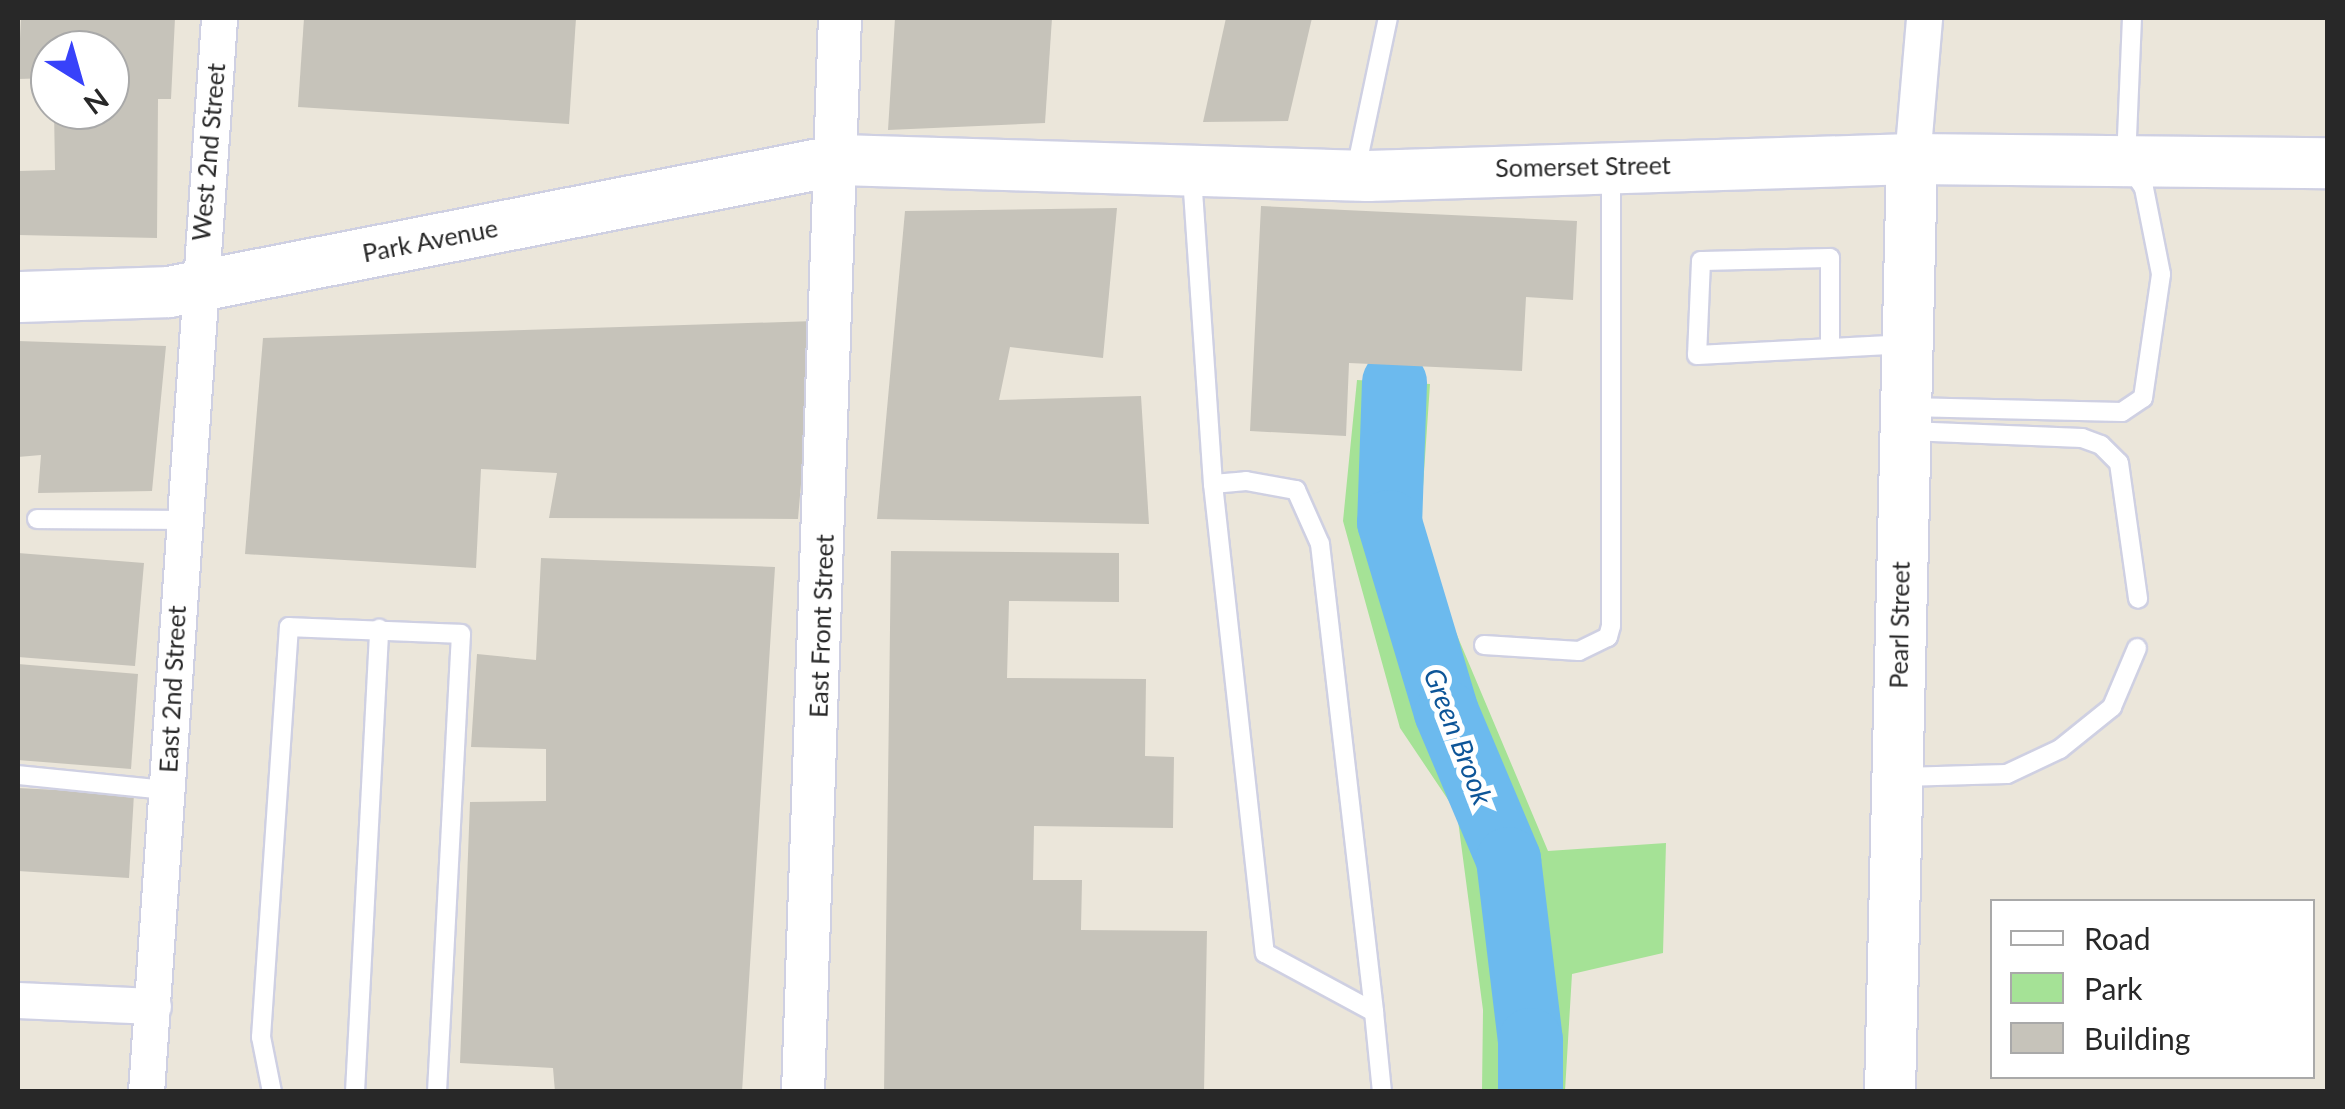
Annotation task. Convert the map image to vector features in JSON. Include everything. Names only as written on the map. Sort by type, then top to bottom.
[{"type":"main road","name":"Somerset Street","points":[[840,160],[1354,176],[1912,159],[2328,163]]},
{"type":"main road","name":"Pearl Street","points":[[1890,1092],[1904,344],[1912,159]]},
{"type":"main road","name":"Park Avenue","points":[[18,297],[197,287],[840,160]]},
{"type":"street","name":"West 2nd Street","points":[[197,287],[219,18]]},
{"type":"street","name":"East Front Street","points":[[803,1092],[840,160],[840,18]]},
{"type":"street","points":[[1912,159],[1924,18]]},
{"type":"street","name":"East 2nd Street","points":[[146,1092],[197,287]]},
{"type":"street","points":[[18,1000],[152,1006]]},
{"type":"lane","points":[[1354,176],[1388,18]]},
{"type":"lane","points":[[1903,419],[2122,412],[2144,398],[2162,274],[2144,188],[2126,161],[2132,18]]},
{"type":"lane","points":[[1484,645],[1580,651],[1608,637],[1611,626],[1612,166]]},
{"type":"lane","points":[[1192,170],[1213,484],[1265,953],[1374,1012]]},
{"type":"lane","points":[[1830,344],[1830,258],[1701,261],[1697,356],[1830,344],[1904,344]]},
{"type":"lane","points":[[1903,419],[2082,438],[2101,445],[2119,463],[2138,598]]},
{"type":"lane","points":[[1213,484],[1246,480],[1296,490],[1320,544],[1382,1092]]},
{"type":"lane","points":[[37,518],[182,520]]},
{"type":"lane","points":[[272,1092],[261,1037],[289,627],[461,634],[438,1092]]},
{"type":"lane","points":[[355,1092],[379,629]]},
{"type":"lane","points":[[1896,778],[2007,774],[2060,750],[2112,707],[2136,648]]},
{"type":"lane","points":[[18,775],[166,790]]},
{"type":"green space","points":[[1357,380],[1430,384],[1419,545],[1548,851],[1666,843],[1663,953],[1572,974],[1565,1091],[1482,1091],[1483,1010],[1457,813],[1400,728],[1343,521]]},
{"type":"building","points":[[21,18],[175,18],[171,99],[158,99],[157,238],[18,235],[18,171],[55,170],[54,130],[130,130],[130,30],[30,30],[30,79],[18,79]]},
{"type":"building","points":[[304,18],[576,18],[569,124],[298,107]]},
{"type":"building","points":[[895,18],[1052,18],[1045,123],[888,130]]},
{"type":"building","points":[[1226,18],[1312,18],[1288,121],[1203,122]]},
{"type":"building","points":[[1261,206],[1577,221],[1573,300],[1526,297],[1522,371],[1349,363],[1346,436],[1250,431]]},
{"type":"building","points":[[1117,208],[1103,358],[1010,347],[999,400],[1141,396],[1149,524],[877,519],[905,211]]},
{"type":"building","points":[[815,321],[798,519],[549,518],[557,473],[481,469],[476,568],[245,554],[263,338]]},
{"type":"building","points":[[18,341],[166,346],[152,491],[38,493],[41,455],[18,457]]},
{"type":"building","points":[[891,551],[1119,553],[1119,602],[1009,601],[1007,678],[1146,679],[1145,756],[1174,757],[1173,828],[1034,826],[1033,880],[1082,880],[1081,930],[1207,931],[1204,1092],[884,1092]]},
{"type":"building","points":[[18,553],[144,563],[135,666],[18,657]]},
{"type":"building","points":[[541,558],[775,567],[742,1092],[555,1092],[553,1068],[460,1063],[470,802],[546,801],[546,749],[471,747],[477,654],[536,660]]},
{"type":"building","points":[[18,664],[138,674],[131,769],[18,760]]},
{"type":"building","points":[[18,788],[134,794],[129,878],[18,871]]},
{"type":"waterway","name":"Green Brook","points":[[1394,382],[1389,522],[1446,712],[1508,859],[1530,1040],[1530,1092]]}]
